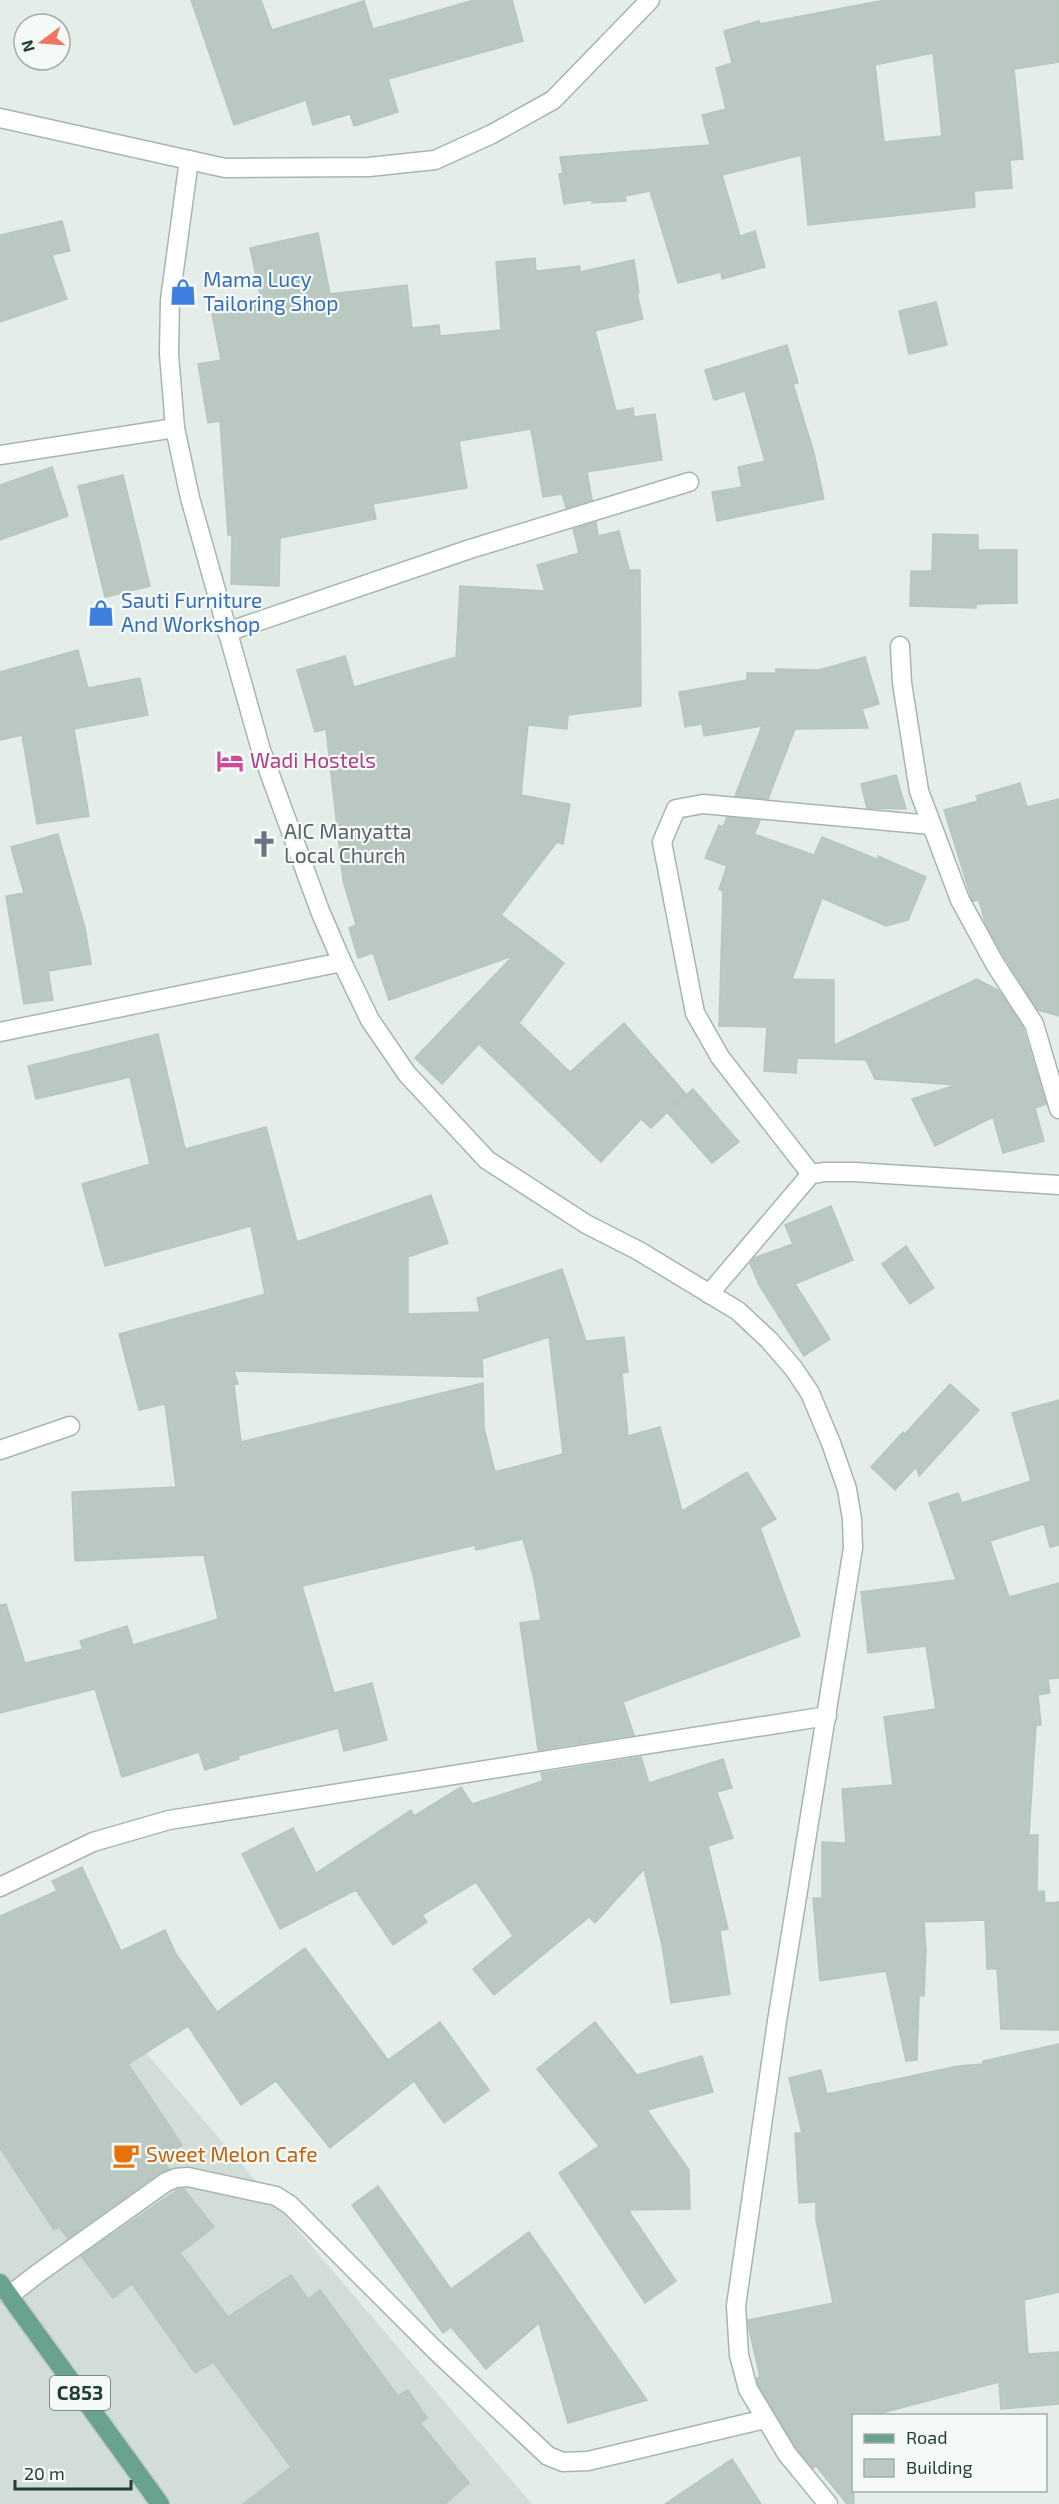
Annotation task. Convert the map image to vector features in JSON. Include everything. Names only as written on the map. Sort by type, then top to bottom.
[{"type":"main road","name":"C853","points":[[5,2289],[160,2504]]},
{"type":"street","points":[[0,118],[225,168],[369,167],[435,160],[492,134],[553,100],[650,0]]},
{"type":"street","points":[[189,160],[170,300],[169,354],[175,428],[189,498],[261,750],[320,910],[370,1020],[407,1074],[487,1160],[586,1224],[639,1251],[738,1311],[769,1340],[794,1369],[810,1393],[831,1443],[846,1490],[852,1519],[853,1548],[777,2021],[736,2306],[739,2355],[748,2389],[788,2454],[828,2504]]},
{"type":"street","points":[[0,455],[175,428]]},
{"type":"street","points":[[227,632],[470,549],[689,482]]},
{"type":"street","points":[[900,646],[902,683],[919,792],[960,900],[994,964],[1034,1024],[1059,1109]]},
{"type":"street","points":[[811,1174],[720,1057],[695,1013],[662,842],[676,809],[703,804],[932,825]]},
{"type":"street","points":[[0,1032],[342,962]]},
{"type":"street","points":[[709,1294],[811,1174],[855,1173],[1059,1185]]},
{"type":"street","points":[[0,1450],[70,1426]]},
{"type":"street","points":[[0,1887],[93,1842],[169,1820],[827,1716]]},
{"type":"street","points":[[5,2289],[37,2274],[166,2182],[188,2177],[276,2196],[296,2210],[436,2351],[548,2456],[555,2459],[575,2463],[588,2461],[765,2419]]},
{"type":"shaded area","points":[[124,2027],[532,2504],[0,2504],[0,2119]]},
{"type":"building","points":[[191,0],[261,0],[272,30],[364,1],[373,29],[474,0],[512,0],[523,41],[388,79],[398,112],[354,126],[350,114],[313,125],[306,100],[234,125]]},
{"type":"building","points":[[885,0],[1059,0],[1059,62],[1014,69],[1023,159],[1010,160],[1012,188],[974,191],[975,207],[808,225],[801,155],[722,175],[740,236],[755,231],[765,267],[722,279],[721,272],[678,283],[650,191],[625,196],[626,201],[592,203],[592,200],[564,204],[559,174],[563,173],[560,157],[710,145],[702,115],[726,109],[716,68],[732,63],[724,31],[759,21],[760,24]],"holes":[[[933,53],[942,136],[884,142],[875,65]]]},
{"type":"building","points":[[62,221],[70,251],[52,255],[67,299],[0,322],[0,235]]},
{"type":"building","points":[[318,233],[330,294],[407,285],[412,328],[439,325],[440,336],[501,330],[496,262],[535,258],[536,271],[580,266],[580,272],[634,260],[639,293],[637,293],[643,319],[595,331],[616,411],[633,408],[634,417],[655,414],[662,460],[587,472],[592,500],[566,508],[562,494],[543,497],[531,429],[459,441],[467,488],[373,504],[376,519],[280,538],[279,586],[231,584],[232,535],[228,535],[220,421],[208,423],[198,364],[221,360],[212,314],[262,304],[250,248]]},
{"type":"building","points":[[936,302],[947,345],[909,354],[899,311]]},
{"type":"building","points":[[787,345],[798,383],[793,384],[814,453],[824,499],[717,521],[712,492],[742,487],[738,467],[765,461],[745,391],[714,400],[705,370]]},
{"type":"building","points":[[52,467],[68,516],[0,540],[0,485]]},
{"type":"building","points":[[123,475],[150,586],[105,597],[78,486]]},
{"type":"building","points":[[596,522],[598,536],[619,531],[629,570],[640,570],[641,706],[568,715],[567,729],[528,725],[521,795],[570,804],[563,844],[557,842],[501,915],[564,963],[519,1023],[570,1072],[624,1023],[686,1094],[651,1128],[641,1119],[601,1162],[479,1044],[442,1084],[415,1058],[513,956],[389,1000],[373,953],[358,958],[349,928],[356,925],[343,880],[326,729],[315,732],[297,670],[345,656],[354,687],[456,657],[460,586],[545,591],[537,565],[579,553],[573,529]]},
{"type":"building","points":[[933,534],[978,535],[978,550],[1017,550],[1017,603],[976,604],[976,608],[910,606],[911,571],[932,571]]},
{"type":"building","points":[[78,650],[88,688],[140,678],[148,715],[74,729],[89,816],[37,824],[22,735],[0,740],[0,672]]},
{"type":"building","points":[[865,657],[879,704],[862,709],[868,728],[795,729],[768,799],[735,796],[762,726],[704,736],[702,724],[685,727],[679,692],[747,680],[747,673],[776,673],[776,669],[819,670]]},
{"type":"building","points":[[896,775],[906,809],[867,808],[861,784]]},
{"type":"building","points":[[1020,783],[1027,807],[1059,799],[1059,1016],[1038,1010],[985,923],[979,900],[973,901],[971,897],[944,810],[978,801],[976,796]]},
{"type":"building","points":[[727,817],[760,821],[754,834],[814,855],[822,837],[879,860],[878,856],[926,877],[908,920],[886,926],[822,898],[792,979],[834,980],[834,1045],[977,979],[998,990],[1022,1025],[1046,1104],[1035,1108],[1044,1141],[1003,1153],[993,1117],[935,1146],[912,1099],[956,1085],[875,1079],[866,1060],[797,1058],[796,1073],[764,1071],[767,1027],[719,1026],[723,891],[719,889],[727,866],[705,858],[719,825],[723,827]]},
{"type":"building","points":[[58,834],[85,928],[91,964],[48,971],[53,1000],[24,1004],[6,896],[24,893],[11,847]]},
{"type":"building","points":[[158,1034],[185,1149],[266,1127],[297,1242],[431,1195],[448,1243],[408,1257],[408,1314],[480,1312],[477,1298],[562,1269],[586,1341],[624,1337],[628,1372],[622,1373],[628,1436],[660,1427],[682,1511],[747,1472],[776,1519],[760,1528],[800,1636],[623,1702],[634,1735],[538,1750],[520,1623],[541,1620],[534,1579],[523,1539],[476,1550],[475,1545],[302,1586],[334,1693],[372,1683],[387,1740],[344,1751],[338,1728],[238,1756],[239,1759],[205,1770],[199,1752],[122,1777],[95,1689],[0,1713],[0,1605],[6,1604],[25,1663],[83,1649],[80,1641],[127,1626],[133,1645],[218,1619],[204,1555],[75,1561],[72,1492],[176,1487],[165,1404],[139,1410],[119,1334],[265,1294],[251,1226],[105,1266],[82,1184],[150,1164],[130,1077],[36,1099],[28,1066]],"holes":[[[549,1337],[563,1454],[495,1472],[484,1428],[483,1383],[241,1442],[234,1385],[238,1384],[234,1371],[483,1377],[482,1359]]]},
{"type":"building","points":[[693,1089],[739,1142],[712,1163],[667,1112]]},
{"type":"building","points":[[831,1206],[853,1260],[795,1284],[830,1339],[804,1356],[759,1285],[750,1263],[754,1258],[793,1244],[785,1225]]},
{"type":"building","points":[[906,1246],[934,1288],[910,1304],[882,1264]]},
{"type":"building","points":[[950,1384],[979,1410],[919,1476],[916,1467],[895,1490],[871,1467],[903,1432],[905,1434]]},
{"type":"building","points":[[1059,1400],[1059,1545],[1050,1547],[1044,1524],[990,1541],[1009,1597],[1059,1583],[1059,1678],[1048,1679],[1050,1693],[1038,1695],[1041,1725],[1036,1725],[1029,1835],[1038,1835],[1037,1892],[1044,1891],[1045,1903],[1059,1902],[1059,2030],[1001,2029],[997,1969],[987,1969],[985,1920],[924,1922],[926,1949],[924,1996],[919,1996],[917,2060],[906,2061],[886,1971],[820,1981],[813,1898],[822,1898],[822,1842],[846,1843],[842,1789],[893,1785],[884,1717],[936,1709],[926,1646],[868,1653],[861,1592],[956,1580],[929,1503],[958,1493],[962,1503],[1031,1481],[1012,1413]]},
{"type":"building","points":[[641,1757],[649,1783],[723,1759],[732,1788],[717,1792],[733,1838],[708,1846],[728,1929],[720,1931],[730,1994],[671,2003],[662,1945],[644,1869],[595,1923],[589,1917],[494,1995],[473,1969],[513,1936],[476,1882],[422,1915],[427,1922],[393,1945],[356,1890],[280,1929],[242,1854],[293,1828],[316,1873],[411,1810],[414,1816],[461,1787],[472,1804],[543,1781],[541,1773]]},
{"type":"building","points":[[82,1867],[121,1951],[165,1930],[176,1954],[217,2012],[305,1948],[388,2060],[440,2022],[489,2090],[444,2123],[414,2081],[330,2148],[276,2081],[241,2105],[188,2026],[128,2064],[182,2145],[161,2158],[169,2169],[159,2173],[68,2238],[59,2227],[54,2230],[0,2148],[0,1916],[57,1891],[52,1881]]},
{"type":"building","points":[[595,2022],[637,2075],[702,2056],[713,2092],[647,2110],[689,2170],[690,2209],[628,2210],[676,2281],[645,2303],[559,2173],[599,2146],[537,2069]]},
{"type":"building","points":[[1059,2044],[1059,2292],[1024,2300],[1028,2354],[1059,2352],[1059,2404],[1001,2409],[999,2382],[878,2414],[852,2414],[854,2504],[847,2504],[816,2466],[813,2468],[796,2448],[758,2385],[757,2378],[760,2377],[749,2329],[748,2320],[833,2303],[816,2220],[816,2202],[799,2203],[795,2133],[802,2133],[789,2078],[821,2070],[827,2094],[958,2066],[983,2064],[983,2061]]},
{"type":"building","points":[[378,2186],[451,2289],[529,2232],[647,2400],[568,2423],[539,2323],[486,2369],[451,2327],[443,2333],[352,2205]]},
{"type":"building","points":[[179,2189],[184,2189],[214,2227],[180,2253],[228,2317],[291,2275],[308,2299],[320,2290],[398,2396],[408,2390],[427,2418],[420,2423],[469,2483],[445,2504],[243,2504],[291,2467],[213,2362],[195,2373],[132,2284],[113,2298],[81,2256]]},
{"type":"building","points":[[732,2459],[761,2504],[665,2504]]},
{"type":"place","name":"Mama Lucy Tailoring Shop","points":[[183,292]]},
{"type":"place","name":"Sauti Furniture And Workshop","points":[[101,613]]},
{"type":"place","name":"Wadi Hostels","points":[[230,761]]},
{"type":"place","name":"AIC Manyatta Local Church","points":[[264,844]]},
{"type":"place","name":"Sweet Melon Cafe","points":[[126,2155]]}]
